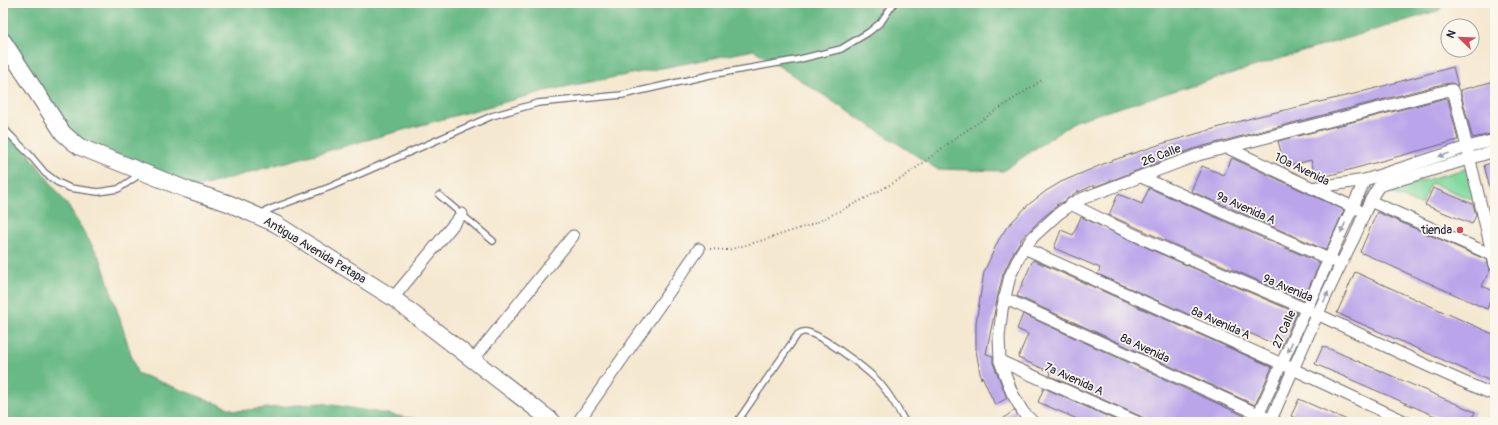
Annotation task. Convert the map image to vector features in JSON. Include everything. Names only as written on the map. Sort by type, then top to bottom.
[{"type":"main road","name":"Antigua Avenida Petapa","points":[[3,41],[63,133],[80,147],[188,190],[228,203],[276,224],[393,298],[553,422]]},
{"type":"street","name":"26 Calle","points":[[1000,361],[1000,324],[1004,298],[1012,272],[1024,248],[1033,236],[1071,204],[1198,155],[1452,90],[1469,153]]},
{"type":"street","points":[[1469,153],[1495,140]]},
{"type":"street","name":"10a Avenida","points":[[1228,148],[1364,213]]},
{"type":"street","points":[[1312,188],[1365,180],[1469,153],[1495,151]]},
{"type":"street","points":[[1469,153],[1494,260]]},
{"type":"street","name":"27 Calle","points":[[1272,421],[1340,264],[1376,190],[1382,184],[1469,153]]},
{"type":"street","name":"9a Avenida A","points":[[1141,177],[1340,264]]},
{"type":"street","name":"27 Calle","points":[[1257,418],[1365,180]]},
{"type":"street","points":[[1370,201],[1494,260]]},
{"type":"street","name":"9a Avenida","points":[[1071,204],[1117,227],[1318,314],[1449,377],[1495,395]]},
{"type":"street","points":[[393,298],[462,214]]},
{"type":"street","points":[[473,360],[573,236]]},
{"type":"street","name":"8a Avenida A","points":[[1024,248],[1282,365],[1294,369],[1406,422]]},
{"type":"street","points":[[578,422],[699,249]]},
{"type":"street","name":"8a Avenida","points":[[1004,298],[1257,418],[1272,421]]},
{"type":"street","points":[[1000,361],[1012,392],[1024,412],[1033,422]]},
{"type":"street","name":"7a Avenida A","points":[[1000,361],[1137,422]]},
{"type":"lane","points":[[258,215],[330,187],[492,116],[538,103],[622,95],[710,76],[796,60],[841,49],[869,32],[881,22],[894,3]]},
{"type":"lane","points":[[3,128],[29,154],[45,173],[57,182],[70,188],[98,192],[118,189],[143,172]]},
{"type":"lane","points":[[439,195],[493,241]]},
{"type":"lane","points":[[737,422],[798,334],[807,332],[821,338],[848,356],[875,379],[893,400],[906,422]]},
{"type":"path","points":[[699,249],[728,250],[813,224],[848,207],[904,177],[961,134],[1042,80]]},
{"type":"green space","points":[[3,3],[1442,3],[1440,10],[1075,121],[1003,171],[937,169],[754,50],[549,90],[188,190],[66,131],[3,41]]},
{"type":"green space","points":[[3,120],[68,206],[101,260],[137,373],[237,411],[321,403],[434,422],[3,422]]},
{"type":"green space","points":[[1469,168],[1478,202],[1431,183],[1421,205],[1391,193],[1400,187]]},
{"type":"building","points":[[1453,67],[1458,86],[1452,83],[1443,84],[1196,148],[1094,187],[1094,185],[1077,193],[1079,190],[1063,202],[1056,205],[1058,205],[1022,238],[1003,274],[986,354],[993,356],[993,363],[1007,398],[995,405],[982,376],[981,379],[976,350],[976,323],[984,272],[998,241],[1007,227],[1028,205],[1046,191],[1061,182],[1108,162],[1161,144],[1255,117],[1354,94]]},
{"type":"building","points":[[1495,81],[1495,133],[1473,138],[1460,90]]},
{"type":"building","points":[[1446,98],[1448,99],[1458,140],[1316,179],[1311,160],[1285,167],[1278,141]]},
{"type":"building","points":[[1232,158],[1344,210],[1326,250],[1191,191],[1202,166],[1224,175]]},
{"type":"building","points":[[1495,162],[1495,193],[1491,193],[1484,165]]},
{"type":"building","points":[[1149,188],[1320,263],[1303,300],[1109,215],[1118,194],[1142,204]]},
{"type":"building","points":[[1433,188],[1473,204],[1476,215],[1472,224],[1425,205]]},
{"type":"building","points":[[1377,212],[1487,260],[1490,270],[1482,286],[1494,291],[1487,309],[1360,252]]},
{"type":"building","points":[[1081,217],[1161,254],[1297,313],[1281,347],[1193,308],[1190,315],[1098,274],[1100,268],[1054,248],[1061,230],[1073,235]]},
{"type":"building","points":[[1033,260],[1272,367],[1255,405],[1017,296]]},
{"type":"building","points":[[1355,272],[1495,335],[1495,383],[1337,313]]},
{"type":"building","points":[[1023,314],[1249,418],[1248,422],[1144,422],[1143,418],[1140,416],[1050,376],[1051,372],[1018,358],[1028,334],[1017,329]]},
{"type":"building","points":[[1323,346],[1475,412],[1470,422],[1449,422],[1315,364]]},
{"type":"building","points":[[1044,388],[1120,422],[1084,422],[1038,402]]},
{"type":"building","points":[[1299,399],[1352,422],[1304,422],[1291,416]]},
{"type":"building","points":[[1014,410],[1023,422],[999,422]]},
{"type":"place","name":"tienda","points":[[1460,230]]}]
